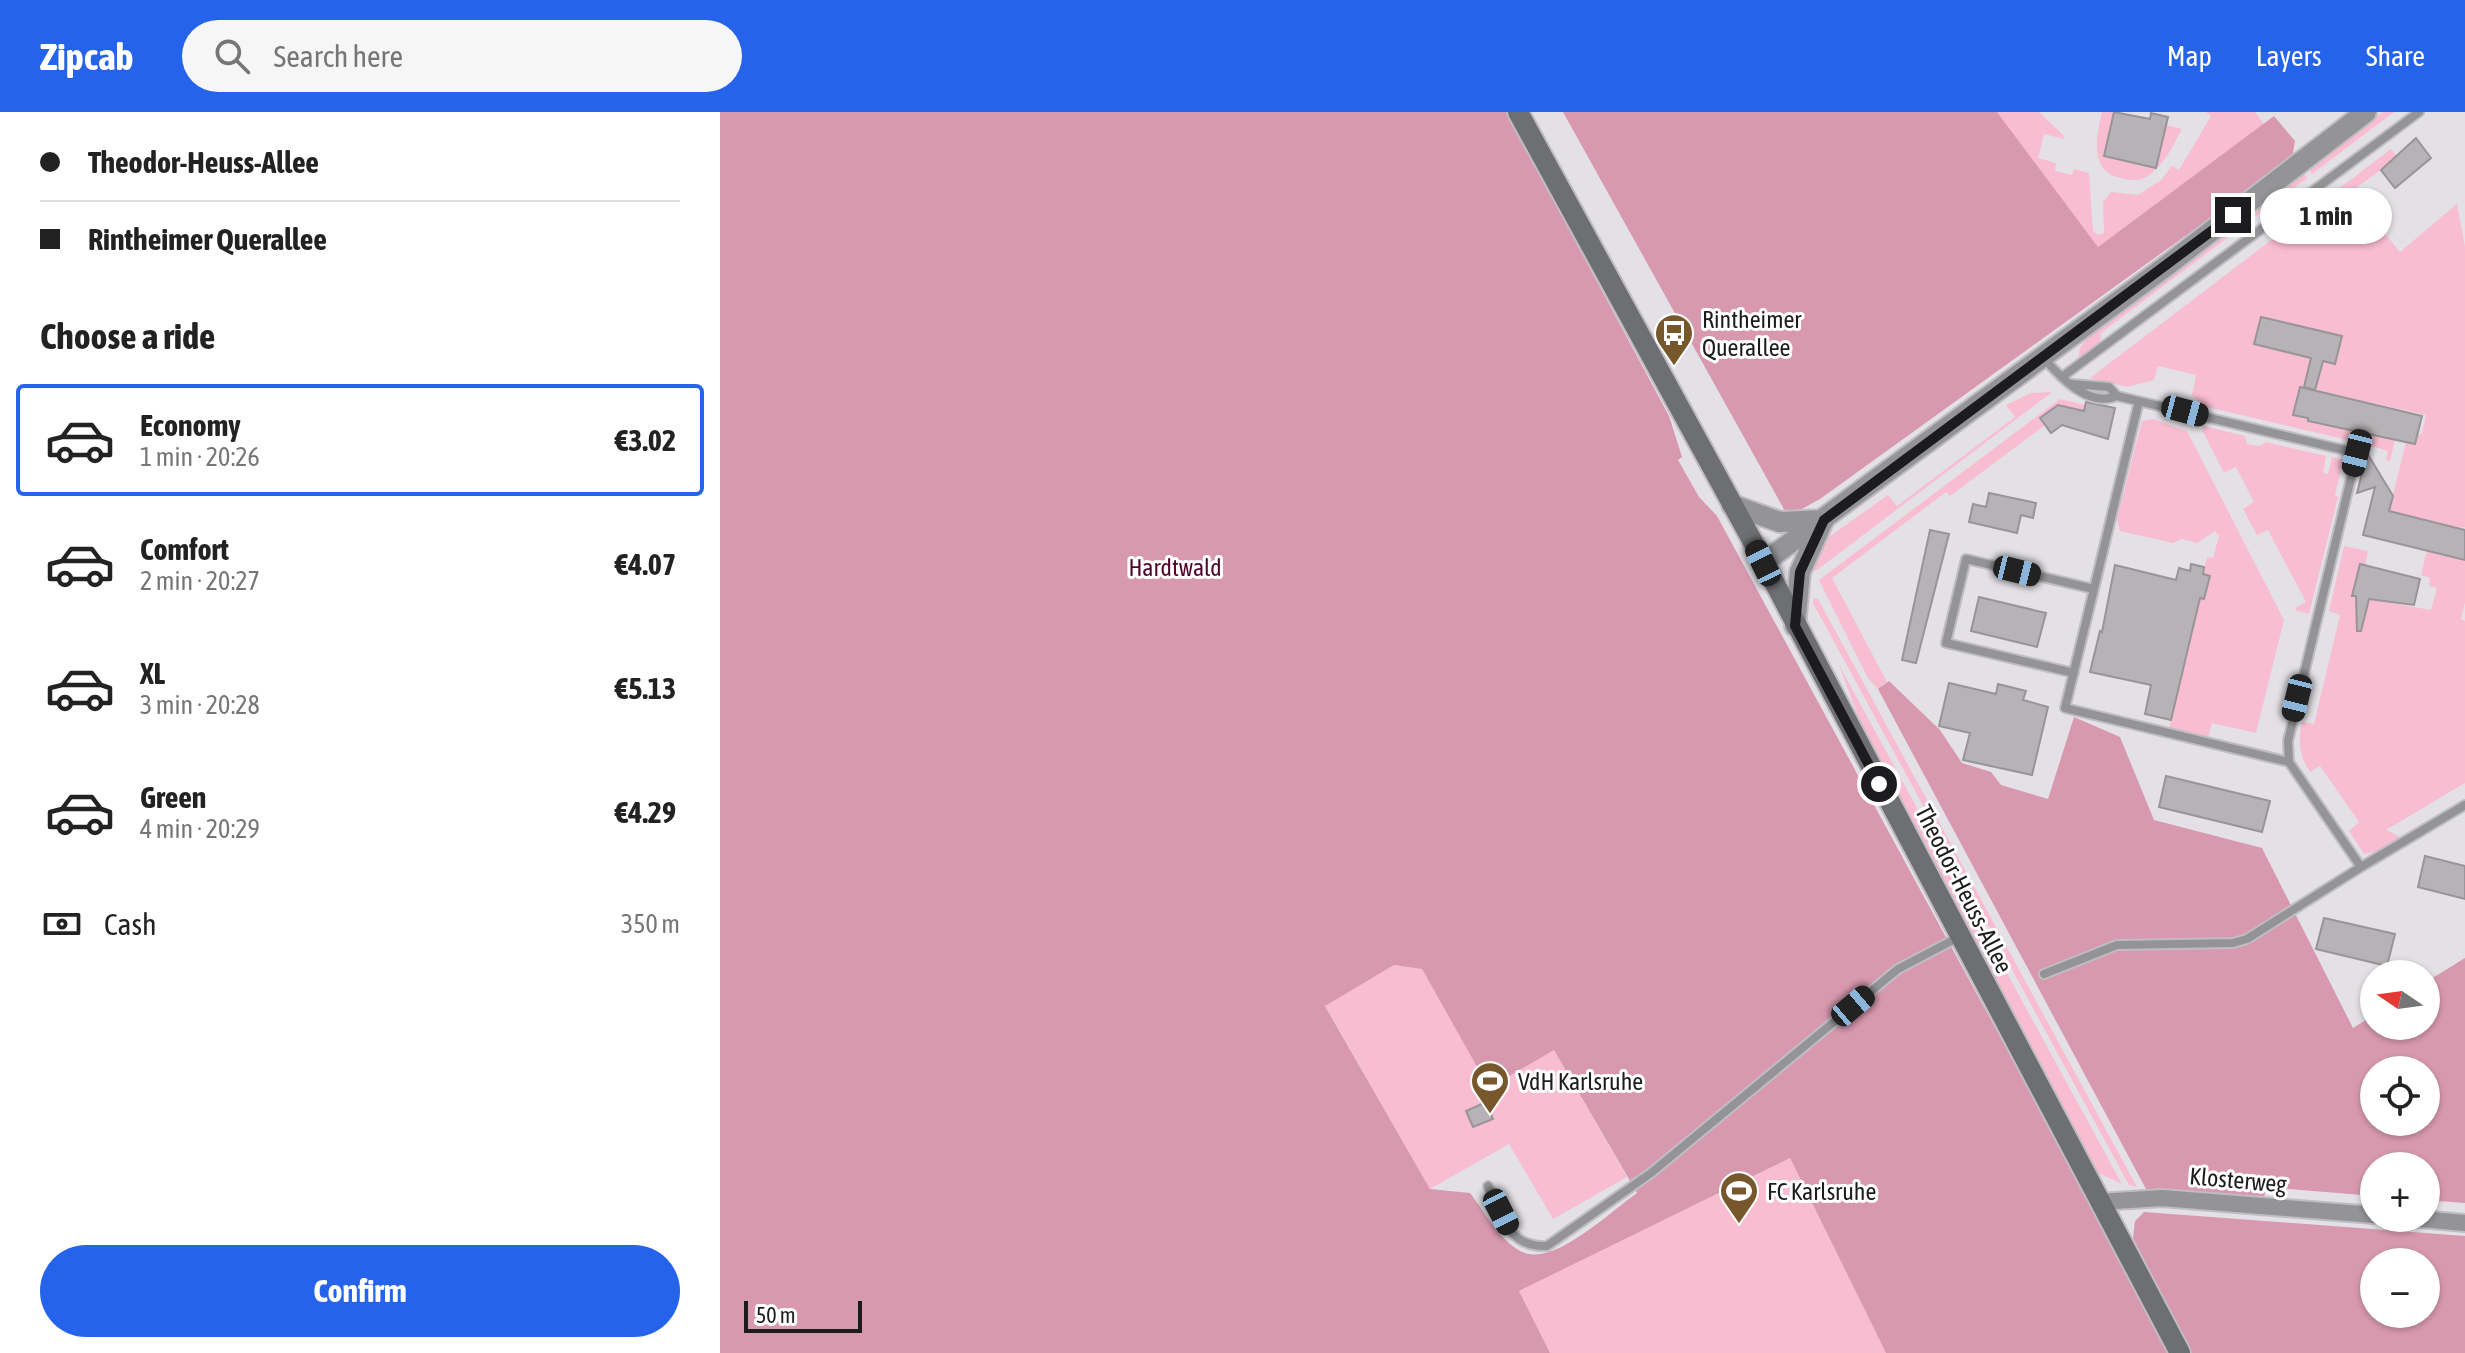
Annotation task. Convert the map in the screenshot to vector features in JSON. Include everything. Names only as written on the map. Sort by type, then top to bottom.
[{"type":"main road","name":"Theodor-Heuss-Allee","points":[[1518,112],[1763,563],[2180,1353]]},
{"type":"street","points":[[1763,563],[2165,267],[2366,112]]},
{"type":"street","points":[[1732,505],[1780,522],[1824,520]]},
{"type":"street","points":[[1795,626],[1800,572],[1824,520]]},
{"type":"street","name":"Klosterweg","points":[[2099,1202],[2162,1198],[2360,1214]]},
{"type":"street","points":[[2440,1221],[2465,1223]]},
{"type":"lane","points":[[2062,377],[2419,112]]},
{"type":"lane","points":[[2042,356],[2062,377],[2093,397],[2107,400],[2117,396],[2357,453],[2291,724],[2289,762],[2361,867]]},
{"type":"lane","points":[[2139,401],[2065,708],[2289,762]]},
{"type":"lane","points":[[2074,673],[1946,643],[1949,629],[1966,559],[2094,589]]},
{"type":"lane","points":[[2044,974],[2117,945],[2233,943],[2247,939],[2465,805]]},
{"type":"lane","points":[[1488,1186],[1514,1237],[1529,1247],[1547,1246],[1651,1173],[1898,969],[1959,937]]},
{"type":"shaded area","points":[[1997,112],[2039,112],[2063,135],[2064,139],[2044,134],[2038,158],[2056,163],[2055,171],[2072,175],[2074,169],[2089,173],[2093,231],[2098,235],[2104,233],[2103,202],[2111,192],[2138,195],[2161,180],[2172,166],[2179,170],[2211,116],[2206,112],[2255,112],[2264,124],[2098,247]]},
{"type":"shaded area","points":[[2102,112],[2119,112],[2109,153],[2162,124],[2182,129],[2155,171],[2141,179],[2125,179],[2113,176],[2100,162],[2097,143]]},
{"type":"shaded area","points":[[2383,112],[2394,112],[2312,174],[2308,169]]},
{"type":"shaded area","points":[[2391,149],[2398,158],[2350,192],[2400,252],[2457,204],[2465,247],[2465,527],[2389,511],[2406,442],[2422,433],[2426,415],[2315,390],[2323,361],[2335,363],[2341,336],[2262,317],[2255,344],[2316,359],[2309,389],[2299,387],[2293,415],[2308,418],[2308,422],[2395,439],[2390,461],[2386,460],[2388,451],[2369,445],[2203,406],[2192,395],[2196,375],[2158,366],[2154,380],[2127,387],[2090,378]]},
{"type":"shaded area","points":[[2303,172],[2307,178],[2101,333],[2100,344],[2078,360],[2080,348],[2088,336]]},
{"type":"shaded area","points":[[2052,392],[1817,570],[1811,571],[1822,543],[1829,537],[1888,495],[1897,506],[2015,417],[2006,405],[2031,393]]},
{"type":"shaded area","points":[[2060,399],[2085,405],[2083,411],[2058,405],[2041,418],[2045,425],[1950,496],[1946,492],[1832,578],[1887,682],[1878,689],[1868,678],[1819,580]]},
{"type":"shaded area","points":[[2153,419],[2187,431],[2284,620],[2256,733],[2212,723],[2208,738],[2169,729],[2200,598],[2204,599],[2210,576],[2203,574],[2207,557],[2213,558],[2219,536],[2215,531],[2197,543],[2182,539],[2173,543],[2120,531],[2117,519],[2142,421]]},
{"type":"shaded area","points":[[2204,426],[2245,436],[2247,444],[2260,446],[2266,442],[2326,456],[2323,473],[2328,474],[2332,457],[2343,460],[2335,495],[2338,497],[2309,614],[2295,608],[2306,602],[2268,530],[2257,535],[2243,509],[2254,502],[2236,467],[2224,473],[2202,430]]},
{"type":"shaded area","points":[[2344,546],[2368,551],[2365,565],[2360,564],[2353,595],[2357,597],[2356,611],[2369,599],[2431,610],[2437,588],[2429,586],[2430,578],[2421,575],[2427,550],[2465,560],[2465,602],[2461,619],[2465,621],[2465,783],[2386,830],[2400,837],[2376,852],[2364,854],[2349,831],[2359,822],[2320,766],[2310,772],[2300,742],[2302,722],[2314,724],[2340,615],[2329,611]]},
{"type":"shaded area","points":[[1814,598],[1818,599],[2137,1187],[2129,1185],[1813,603]]},
{"type":"shaded area","points":[[1839,665],[2122,1184],[2096,1172],[1868,743]]},
{"type":"shaded area","name":"VdH Karlsruhe","points":[[1394,965],[1422,969],[1489,1087],[1554,1050],[1627,1177],[1553,1219],[1509,1144],[1430,1189],[1325,1005]]},
{"type":"shaded area","name":"FC Karlsruhe","points":[[1790,1158],[1886,1353],[1550,1353],[1519,1291]]},
{"type":"green space","name":"Hardtwald","points":[[720,112],[1506,112],[1669,416],[1682,457],[1678,460],[1699,497],[1717,516],[2172,1353],[1886,1353],[1790,1158],[1519,1291],[1550,1353],[720,1353]],"holes":[[[1394,965],[1422,969],[1489,1088],[1554,1050],[1637,1193],[1568,1244],[1538,1254],[1525,1253],[1501,1235],[1470,1193],[1430,1189],[1325,1006]]]},
{"type":"green space","points":[[1563,112],[1997,112],[2098,247],[2274,116],[2295,141],[2292,159],[1820,499],[1800,510],[1785,511]]},
{"type":"green space","points":[[1889,681],[1940,730],[1962,763],[1991,772],[2001,785],[2048,799],[2074,717],[2120,737],[2154,820],[2262,848],[2353,1028],[2360,1024],[2360,1040],[2440,1040],[2440,973],[2465,958],[2465,1203],[2440,1201],[2440,1152],[2360,1152],[2360,1195],[2266,1187],[2264,1199],[2146,1189],[1878,689]]},
{"type":"green space","points":[[2144,1212],[2360,1228],[2360,1232],[2465,1236],[2465,1353],[2192,1353],[2133,1238],[2135,1221]]},
{"type":"building","points":[[2114,112],[2150,119],[2151,113],[2168,117],[2156,168],[2104,156]]},
{"type":"building","points":[[2416,138],[2431,158],[2395,188],[2381,170]]},
{"type":"building","points":[[2261,317],[2342,336],[2335,364],[2323,361],[2315,390],[2304,387],[2311,358],[2254,344]]},
{"type":"building","points":[[2300,387],[2422,416],[2415,444],[2293,415]]},
{"type":"building","points":[[2086,402],[2115,408],[2108,439],[2062,425],[2051,433],[2040,418],[2058,405],[2084,411]]},
{"type":"building","points":[[2367,453],[2393,496],[2389,511],[2465,530],[2465,560],[2363,535],[2375,487],[2357,493]]},
{"type":"building","points":[[1989,493],[2036,503],[2033,518],[2021,515],[2017,533],[1969,522],[1973,504],[1986,507]]},
{"type":"building","points":[[1930,530],[1949,534],[1916,663],[1902,660]]},
{"type":"building","points":[[2191,564],[2204,567],[2203,574],[2210,576],[2204,599],[2200,598],[2171,720],[2145,714],[2151,685],[2090,672],[2102,632],[2115,565],[2176,580],[2179,568],[2190,571]]},
{"type":"building","points":[[2360,564],[2420,579],[2414,605],[2369,599],[2361,631],[2357,631],[2356,596],[2352,596]]},
{"type":"building","points":[[1979,597],[2046,613],[2037,647],[1971,631]]},
{"type":"building","points":[[1949,683],[1996,694],[1998,684],[2026,691],[2023,700],[2048,707],[2032,775],[1963,760],[1970,733],[1939,726]]},
{"type":"building","points":[[2166,776],[2270,801],[2262,832],[2159,807]]},
{"type":"building","points":[[2425,856],[2465,866],[2465,899],[2418,887]]},
{"type":"building","points":[[2324,918],[2395,934],[2388,960],[2362,960],[2316,949]]},
{"type":"building","points":[[1486,1102],[1493,1119],[1473,1127],[1466,1111]]},
{"type":"place","name":"Rintheimer Querallee","points":[[1674,367]]},
{"type":"place","name":"VdH Karlsruhe","points":[[1490,1115]]},
{"type":"place","name":"FC Karlsruhe","points":[[1739,1225]]},
{"type":"route","points":[[1879,784],[1795,626],[1802,564],[1824,520],[2233,215]]}]
